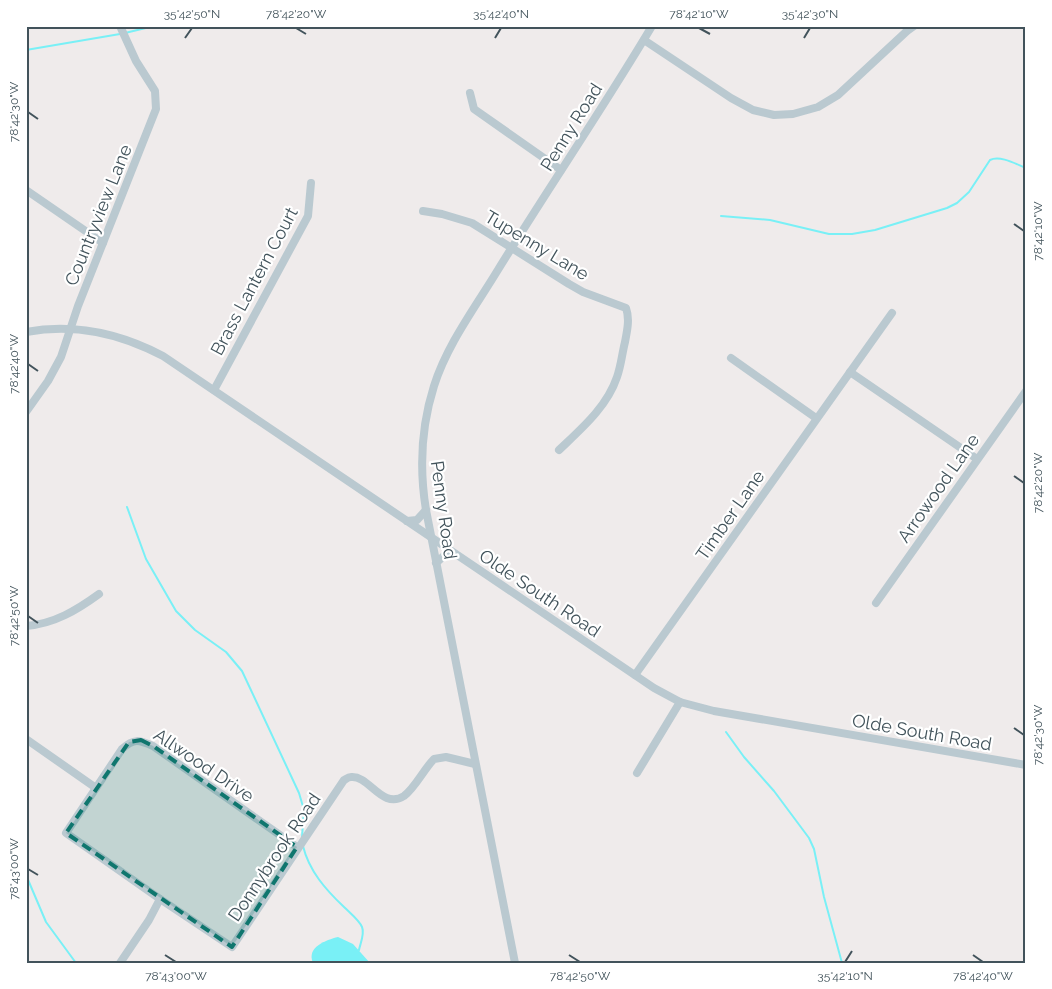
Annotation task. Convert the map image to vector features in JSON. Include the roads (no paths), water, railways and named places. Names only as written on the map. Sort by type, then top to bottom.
[{"type":"street","name":"Countryview Lane","points":[[26,412],[48,381],[61,357],[78,306],[156,109],[155,91],[136,61],[120,26]]},
{"type":"street","name":"Penny Road","points":[[515,963],[426,510],[421,458],[424,425],[434,385],[448,352],[652,26]]},
{"type":"street","points":[[644,40],[732,98],[753,110],[774,115],[793,114],[818,107],[838,95],[914,26]]},
{"type":"street","points":[[470,93],[474,109],[561,170]]},
{"type":"street","name":"Brass Lantern Court","points":[[214,390],[308,216],[311,183]]},
{"type":"street","points":[[26,190],[104,243]]},
{"type":"street","name":"Tupenny Lane","points":[[424,211],[463,219],[583,292],[626,308],[629,314],[620,365],[612,390],[595,414],[559,450]]},
{"type":"street","name":"Timber Lane","points":[[635,675],[892,313]]},
{"type":"street","name":"Olde South Road","points":[[26,332],[72,328],[102,332],[122,337],[163,356],[654,688],[680,702],[714,711],[1026,765]]},
{"type":"street","points":[[731,358],[816,418]]},
{"type":"street","points":[[850,372],[976,459]]},
{"type":"street","name":"Arrowood Lane","points":[[876,603],[976,459],[1026,391]]},
{"type":"street","points":[[407,521],[417,520],[426,510]]},
{"type":"street","points":[[436,563],[446,554],[454,554]]},
{"type":"street","points":[[26,626],[41,625],[65,615],[99,594]]},
{"type":"street","points":[[637,773],[680,702]]},
{"type":"street","points":[[26,739],[96,788]]},
{"type":"street","name":"Allwood Drive","points":[[160,899],[66,833],[122,749],[130,742],[141,740],[153,746],[298,847]]},
{"type":"street","name":"Donnybrook Road","points":[[160,899],[232,947],[344,780],[352,777],[359,779],[386,798],[394,799],[404,796],[434,759],[446,757],[475,764]]},
{"type":"street","points":[[120,963],[149,920],[160,899]]},
{"type":"water","points":[[338,937],[353,944],[370,963],[313,963],[312,953],[318,945]]},
{"type":"waterway","points":[[125,33],[154,26]]},
{"type":"waterway","points":[[26,50],[120,34]]},
{"type":"waterway","points":[[721,216],[770,220],[829,234],[852,234],[875,230],[947,208],[957,203],[969,192],[990,160],[1003,159],[1026,168]]},
{"type":"waterway","points":[[127,507],[146,559],[176,611],[195,630],[226,652],[242,671],[299,793],[304,810],[302,837]]},
{"type":"waterway","points":[[726,732],[809,838],[814,849],[824,897],[842,963]]},
{"type":"waterway","points":[[303,846],[309,864],[319,880],[361,924],[363,933],[359,950]]},
{"type":"waterway","points":[[26,875],[46,922],[76,963]]}]
